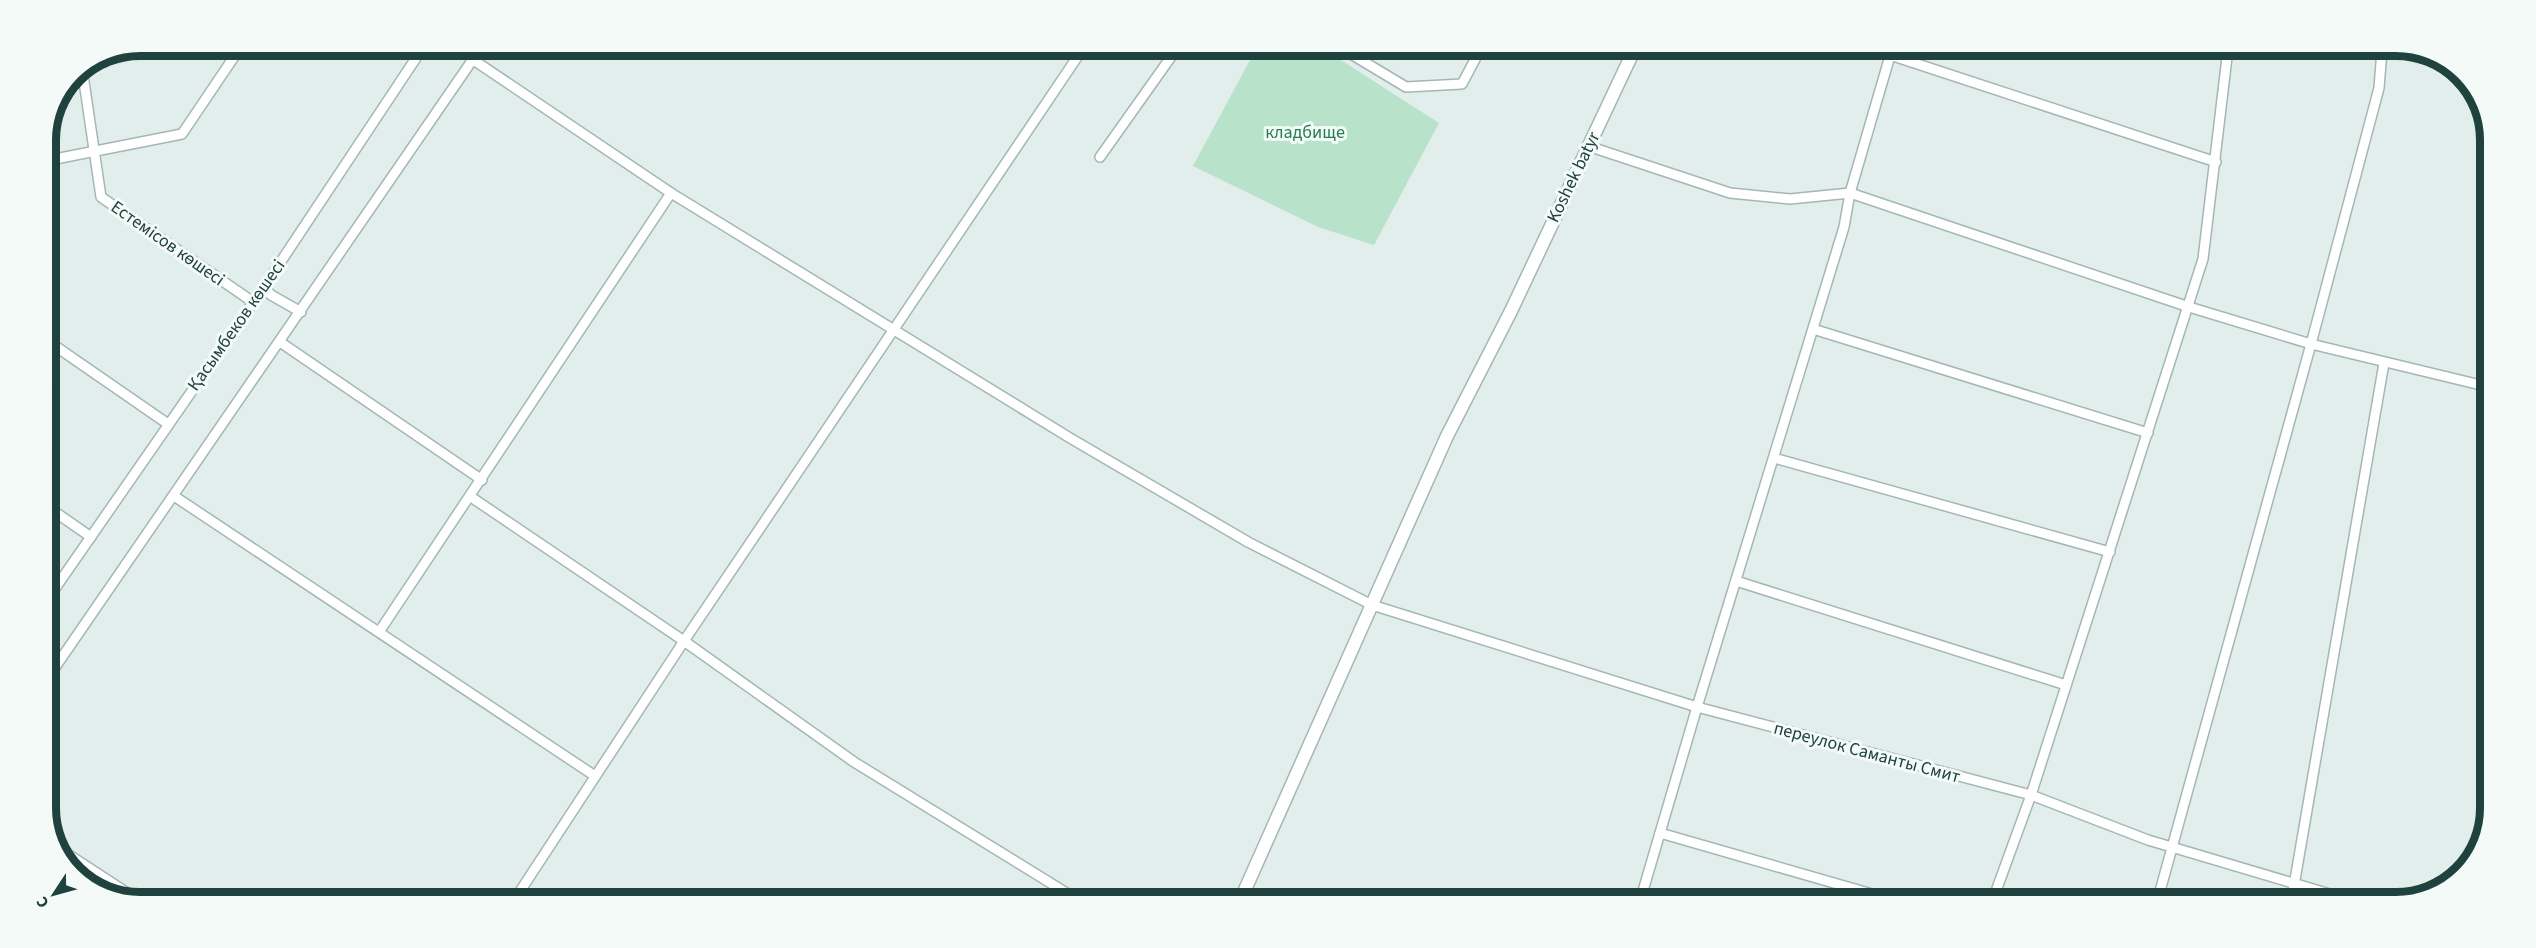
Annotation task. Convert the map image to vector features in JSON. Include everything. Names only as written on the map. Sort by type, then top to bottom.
[{"type":"street","points":[[56,159],[182,134],[235,56]]},
{"type":"street","name":"Қасымбеков көшесі","points":[[56,587],[264,287],[417,56]]},
{"type":"street","points":[[56,666],[301,312],[474,56]]},
{"type":"street","points":[[520,892],[684,641],[1078,56]]},
{"type":"street","points":[[1100,157],[1172,56]]},
{"type":"street","points":[[1354,56],[1406,87],[1462,84],[1477,56]]},
{"type":"street","name":"Koshek batyr","points":[[1244,892],[1447,436],[1631,56]]},
{"type":"street","points":[[1643,892],[1813,329],[1816,311],[1844,227],[1850,192],[1890,56]]},
{"type":"street","points":[[1903,56],[2216,162]]},
{"type":"street","points":[[1996,892],[2031,795],[2190,307],[2203,259],[2227,56]]},
{"type":"street","points":[[2160,892],[2312,344],[2379,88],[2382,56]]},
{"type":"street","name":"переулок Саманты Смит","points":[[472,59],[671,193],[1188,508],[1248,542],[1372,605],[1697,707],[2031,795],[2148,840],[2326,892]]},
{"type":"street","name":"Естемісов көшесі","points":[[83,78],[101,197],[253,302]]},
{"type":"street","points":[[1588,146],[1730,193],[1790,199],[1850,192],[2190,307],[2312,344],[2480,385]]},
{"type":"street","points":[[379,632],[471,497],[671,193]]},
{"type":"street","points":[[264,287],[271,295],[301,312]]},
{"type":"street","points":[[1813,329],[2148,433]]},
{"type":"street","points":[[280,342],[482,480]]},
{"type":"street","points":[[56,347],[168,424]]},
{"type":"street","points":[[2294,892],[2384,363]]},
{"type":"street","points":[[1774,458],[2110,552]]},
{"type":"street","points":[[174,496],[596,776]]},
{"type":"street","points":[[471,497],[684,641],[854,762],[1065,892]]},
{"type":"street","points":[[56,513],[91,537]]},
{"type":"street","points":[[1736,581],[2066,685]]},
{"type":"street","points":[[1660,833],[1865,892]]},
{"type":"street","points":[[70,856],[124,891]]},
{"type":"green space","name":"кладбище","points":[[1252,56],[1334,56],[1439,123],[1374,245],[1318,227],[1193,166]]}]
